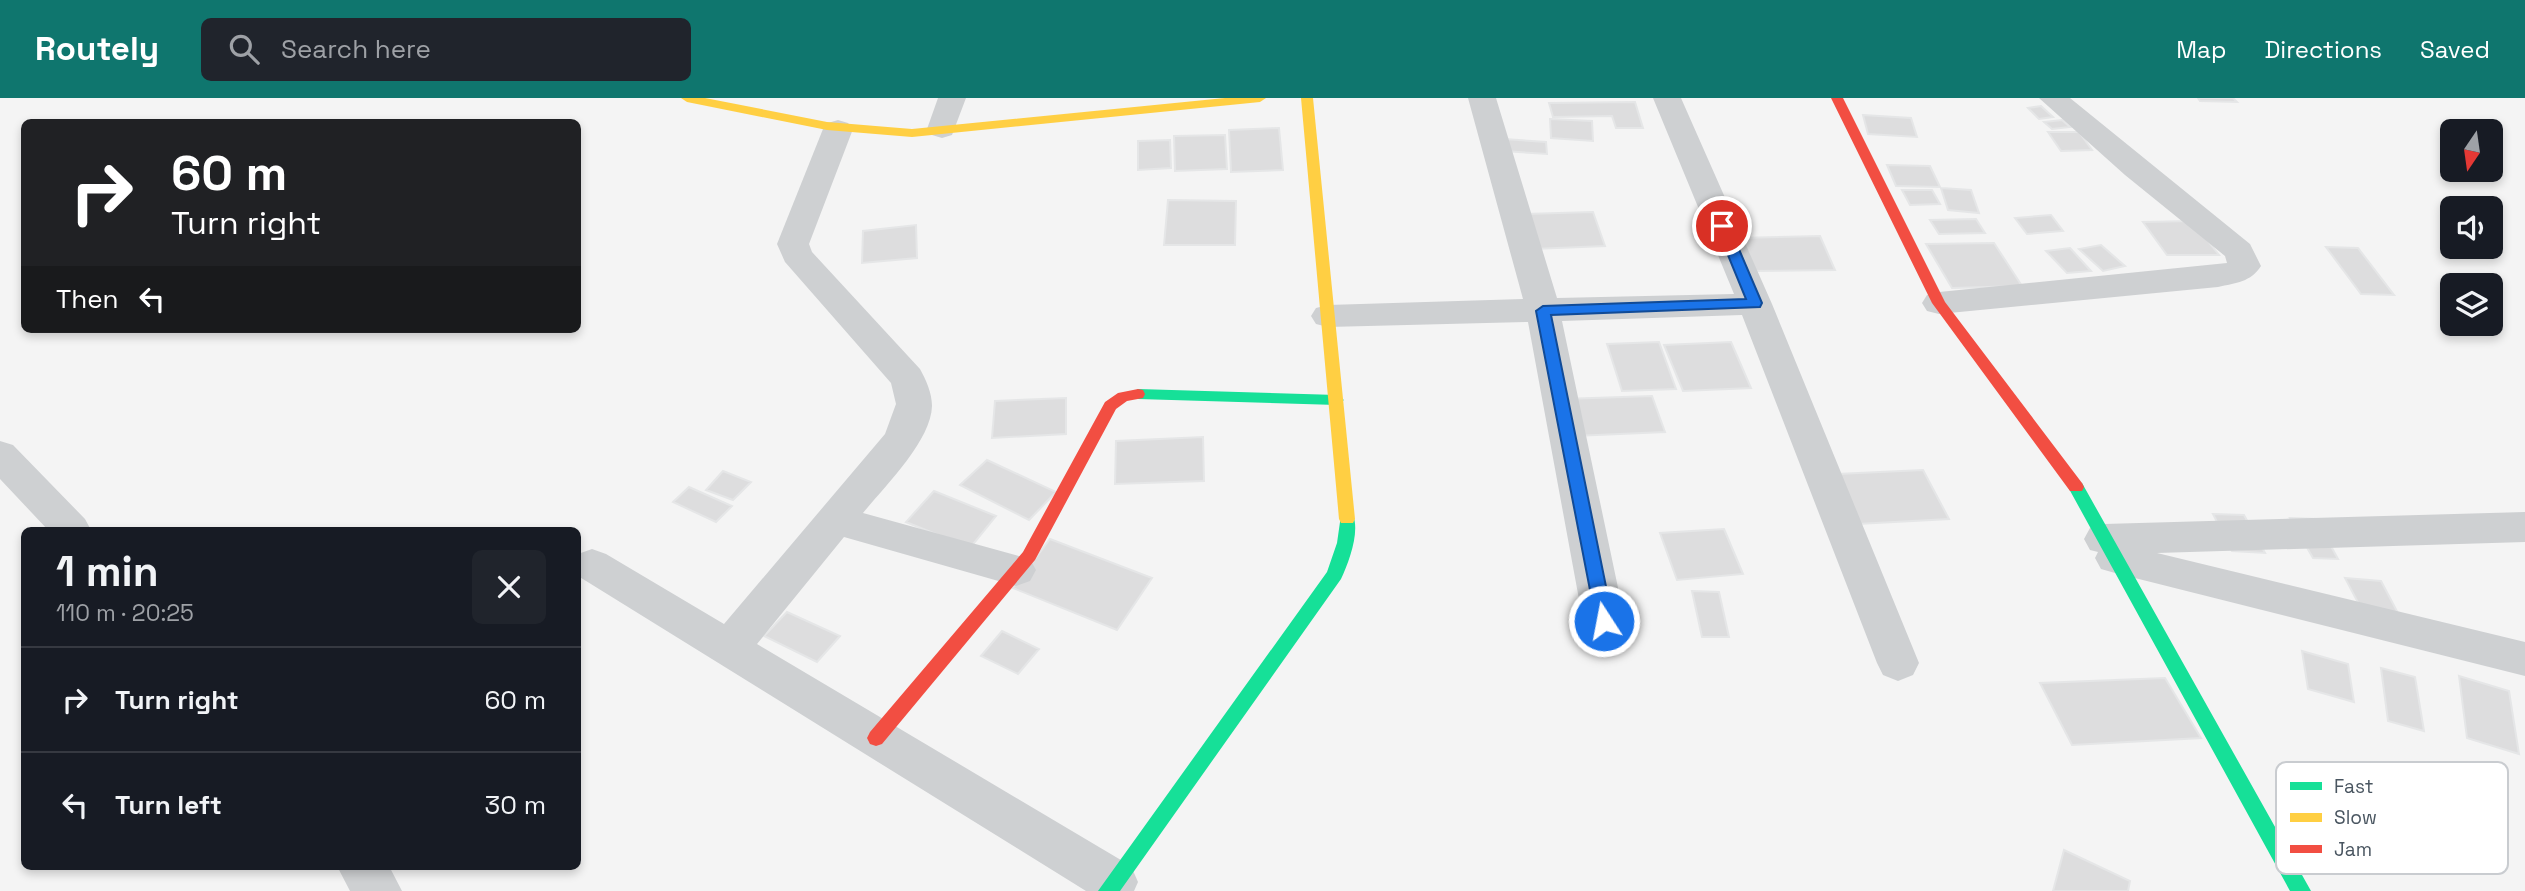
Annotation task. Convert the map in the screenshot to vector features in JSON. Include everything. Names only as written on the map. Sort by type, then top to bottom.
[{"type":"street","points":[[687,98],[838,130],[899,133],[1125,105],[1260,98]]},
{"type":"street","points":[[942,129],[952,98]]},
{"type":"street","points":[[592,565],[876,738],[1111,887],[1335,574],[1345,544],[1348,514],[1307,98]]},
{"type":"street","points":[[1482,98],[1536,278],[1604,621]]},
{"type":"street","points":[[1667,98],[1755,303],[1898,663]]},
{"type":"street","points":[[1838,98],[1939,303],[2071,481],[2276,846]]},
{"type":"street","points":[[1939,303],[2218,276],[2235,273],[2245,266],[2239,251],[2136,169],[2053,98]]},
{"type":"street","points":[[729,648],[899,443],[912,419],[916,398],[907,378],[797,255],[793,244],[838,130]]},
{"type":"street","points":[[1328,316],[1755,303]]},
{"type":"street","points":[[876,738],[1028,556],[1110,406],[1123,397],[1142,393],[1337,400]]},
{"type":"street","points":[[0,455],[68,527]]},
{"type":"street","points":[[835,520],[1016,570]]},
{"type":"street","points":[[2110,548],[2525,527]]},
{"type":"street","points":[[2110,548],[2525,659]]},
{"type":"street","points":[[364,870],[378,891]]},
{"type":"street","points":[[2292,874],[2301,891]]},
{"type":"building","points":[[2198,98],[2233,98],[2237,102],[2200,101]]},
{"type":"building","points":[[1635,102],[1643,128],[1616,128],[1612,116],[1553,117],[1549,103]]},
{"type":"building","points":[[2041,106],[2053,117],[2039,119],[2028,108]]},
{"type":"building","points":[[1863,115],[1911,118],[1917,137],[1868,134]]},
{"type":"building","points":[[1550,119],[1592,121],[1593,141],[1551,138]]},
{"type":"building","points":[[2062,120],[2070,127],[2052,129],[2044,122]]},
{"type":"building","points":[[1279,128],[1283,170],[1231,172],[1229,130]]},
{"type":"building","points":[[2048,132],[2079,132],[2092,150],[2061,151]]},
{"type":"building","points":[[1225,135],[1227,169],[1175,171],[1174,136]]},
{"type":"building","points":[[1504,139],[1546,142],[1547,154],[1504,151]]},
{"type":"building","points":[[1170,140],[1171,168],[1138,170],[1138,141]]},
{"type":"building","points":[[1887,165],[1930,166],[1940,187],[1896,186]]},
{"type":"building","points":[[1941,188],[1971,190],[1979,213],[1948,210]]},
{"type":"building","points":[[1902,190],[1932,190],[1940,204],[1910,205]]},
{"type":"building","points":[[1168,200],[1236,201],[1235,245],[1164,245]]},
{"type":"building","points":[[1593,212],[1605,246],[1533,249],[1522,214]]},
{"type":"building","points":[[2051,215],[2063,231],[2027,234],[2015,218]]},
{"type":"building","points":[[1976,219],[1985,233],[1939,234],[1930,220]]},
{"type":"building","points":[[2192,221],[2219,255],[2167,255],[2143,222]]},
{"type":"building","points":[[916,225],[917,258],[862,263],[863,231]]},
{"type":"building","points":[[1820,236],[1835,270],[1751,271],[1737,238]]},
{"type":"building","points":[[1994,243],[2022,286],[1952,288],[1926,244]]},
{"type":"building","points":[[2101,245],[2125,266],[2103,271],[2079,249]]},
{"type":"building","points":[[2326,247],[2358,248],[2394,295],[2361,294]]},
{"type":"building","points":[[2070,248],[2091,271],[2067,273],[2046,251]]},
{"type":"building","points":[[1659,342],[1676,389],[1622,391],[1607,344]]},
{"type":"building","points":[[1731,342],[1751,388],[1683,391],[1664,345]]},
{"type":"building","points":[[1652,396],[1665,432],[1574,436],[1563,399]]},
{"type":"building","points":[[1066,398],[1066,434],[992,438],[995,401]]},
{"type":"building","points":[[1203,437],[1204,481],[1115,484],[1116,441]]},
{"type":"building","points":[[987,460],[1056,492],[1029,520],[960,485]]},
{"type":"building","points":[[1923,470],[1949,519],[1839,525],[1816,475]]},
{"type":"building","points":[[723,471],[751,482],[733,500],[706,490]]},
{"type":"building","points":[[689,487],[732,506],[716,522],[673,502]]},
{"type":"building","points":[[934,491],[996,516],[970,548],[906,522]]},
{"type":"building","points":[[2213,514],[2244,515],[2265,553],[2232,551]]},
{"type":"building","points":[[2290,518],[2316,519],[2338,559],[2313,558]]},
{"type":"building","points":[[1724,529],[1743,574],[1677,580],[1660,533]]},
{"type":"building","points":[[1050,539],[1152,578],[1117,630],[1013,588]]},
{"type":"building","points":[[2345,578],[2381,581],[2408,632],[2372,629]]},
{"type":"building","points":[[1692,591],[1719,592],[1729,637],[1702,637]]},
{"type":"building","points":[[787,612],[840,636],[817,662],[764,636]]},
{"type":"building","points":[[1002,631],[1039,649],[1018,674],[981,656]]},
{"type":"building","points":[[2302,651],[2348,664],[2354,702],[2308,689]]},
{"type":"building","points":[[2381,668],[2415,677],[2424,731],[2388,721]]},
{"type":"building","points":[[2459,676],[2509,691],[2519,754],[2467,738]]},
{"type":"building","points":[[2165,678],[2201,738],[2072,745],[2040,683]]},
{"type":"building","points":[[2064,850],[2130,881],[2128,891],[2053,891]]},
{"type":"traffic: fast","points":[[1138,394],[1337,400]]},
{"type":"traffic: fast","points":[[2076,487],[2276,846]]},
{"type":"traffic: fast","points":[[1108,891],[1335,574],[1345,543],[1347,519]]},
{"type":"traffic: fast","points":[[2292,874],[2301,891]]},
{"type":"traffic: slow","points":[[687,98],[827,126],[912,133],[1260,98]]},
{"type":"traffic: slow","points":[[1307,98],[1347,519]]},
{"type":"traffic: jam","points":[[1837,98],[1939,303],[2076,487]]},
{"type":"traffic: jam","points":[[876,738],[1029,556],[1110,406],[1123,397],[1138,394]]},
{"type":"route","points":[[1604,621],[1543,311],[1755,303],[1722,226]]}]
